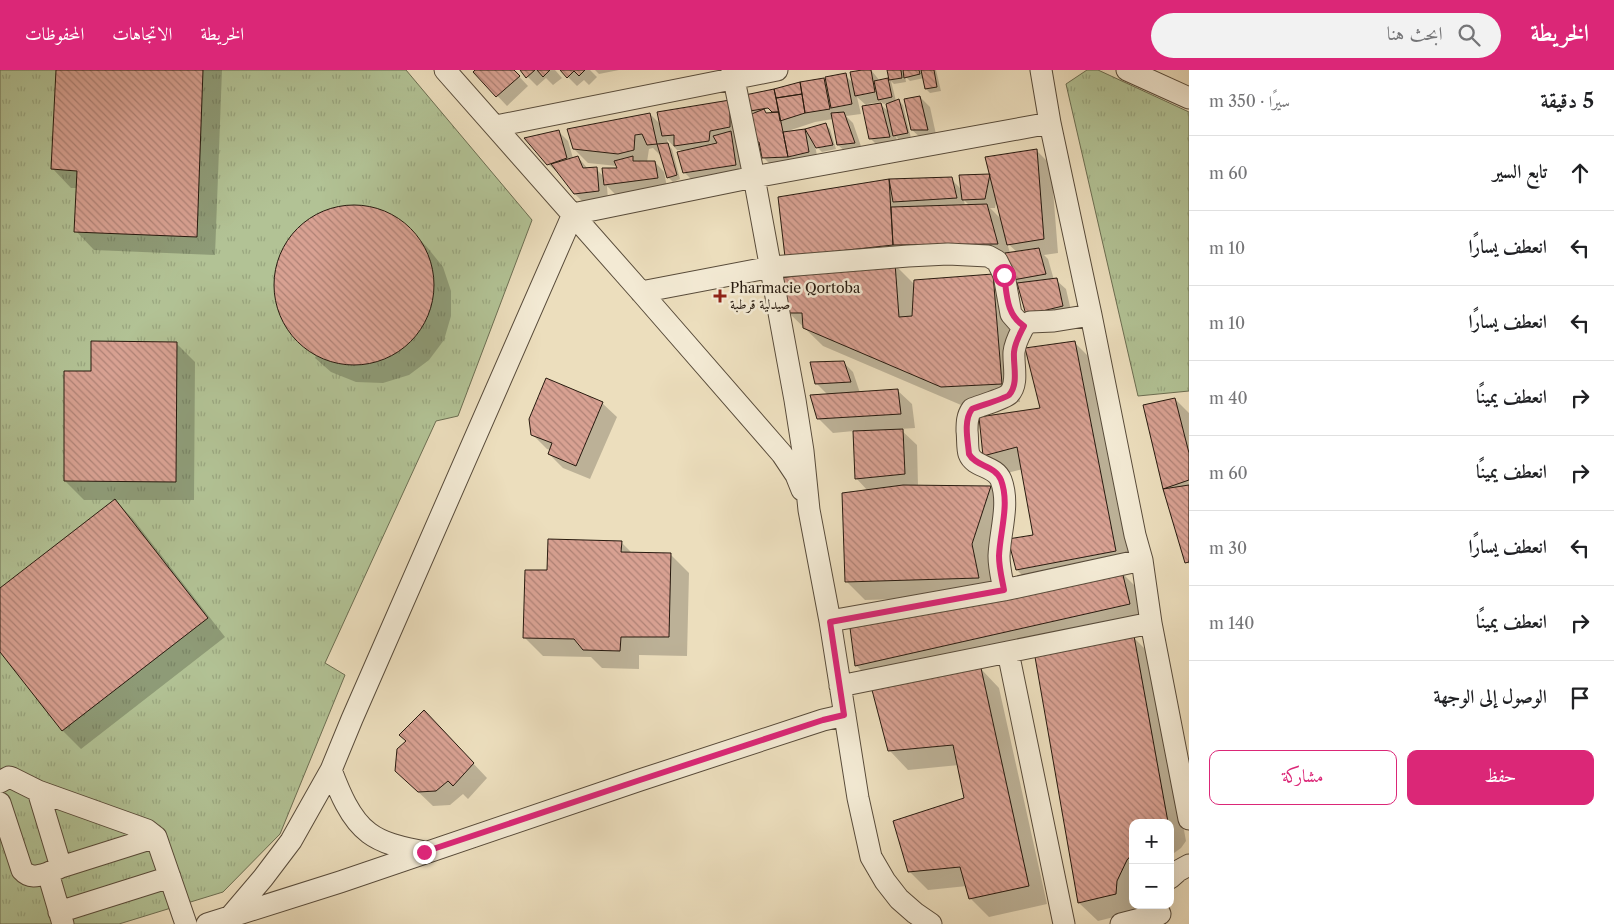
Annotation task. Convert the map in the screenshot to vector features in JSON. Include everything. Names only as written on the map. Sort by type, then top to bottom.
[{"type":"street","points":[[496,126],[733,75],[777,70]]},
{"type":"street","points":[[1041,70],[1050,123],[1135,535],[1142,560],[1151,622],[1189,819]]},
{"type":"street","points":[[1127,70],[1189,98]]},
{"type":"street","points":[[447,71],[782,454],[796,475],[809,510]]},
{"type":"street","points":[[733,75],[772,267],[798,414],[809,510],[830,622],[858,798],[871,856],[899,900],[931,924]]},
{"type":"street","points":[[573,214],[754,177],[1050,123]]},
{"type":"street","points":[[229,918],[292,841],[331,770],[573,214]]},
{"type":"street","points":[[641,292],[772,267],[908,256],[948,254],[988,256],[997,261],[1004,275],[1011,314],[1024,326]]},
{"type":"street","points":[[1004,590],[999,557],[1005,507],[1002,486],[998,474],[974,461],[969,454],[967,418],[972,409],[1001,399],[1009,394],[1013,386],[1014,351],[1024,326],[1030,322],[1054,321],[1091,315]]},
{"type":"street","points":[[830,622],[1004,590],[1142,560]]},
{"type":"street","points":[[840,686],[1151,622]]},
{"type":"street","points":[[1008,652],[1064,924]]},
{"type":"street","points":[[207,924],[640,780],[844,715]]},
{"type":"street","points":[[331,770],[342,799],[368,833],[380,840],[400,847],[424,852]]},
{"type":"street","points":[[0,782],[12,778],[38,791],[147,830],[156,838],[186,924]]},
{"type":"street","points":[[38,791],[54,870],[61,918],[170,877]]},
{"type":"street","points":[[0,803],[22,870],[25,874],[33,877],[156,838]]},
{"type":"street","points":[[1174,874],[1189,864]]},
{"type":"street","points":[[1121,924],[1161,914]]},
{"type":"green space","points":[[0,70],[406,70],[532,220],[458,416],[436,421],[325,663],[345,675],[280,834],[223,892],[119,924],[0,924]]},
{"type":"green space","points":[[1087,70],[1098,70],[1189,112],[1189,391],[1138,396],[1066,84]]},
{"type":"building","points":[[56,70],[203,70],[197,237],[74,232],[77,171],[51,169]]},
{"type":"building","points":[[475,70],[514,70],[520,76],[496,97],[473,72]]},
{"type":"building","points":[[520,70],[535,70],[526,78]]},
{"type":"building","points":[[537,70],[550,70],[543,77]]},
{"type":"building","points":[[560,70],[585,70],[579,76],[574,71],[567,78]]},
{"type":"building","points":[[871,70],[875,92],[855,96],[850,72]]},
{"type":"building","points":[[887,70],[901,70],[902,78],[889,80]]},
{"type":"building","points":[[903,70],[919,70],[920,74],[904,78]]},
{"type":"building","points":[[921,70],[934,70],[937,87],[925,89]]},
{"type":"building","points":[[846,73],[852,104],[831,108],[825,77]]},
{"type":"building","points":[[824,78],[830,109],[805,113],[800,82]]},
{"type":"building","points":[[888,78],[892,97],[878,100],[874,81]]},
{"type":"building","points":[[800,82],[802,94],[776,98],[774,89]]},
{"type":"building","points":[[774,89],[779,112],[772,112],[768,108],[750,111],[745,95]]},
{"type":"building","points":[[802,94],[805,113],[780,121],[776,98]]},
{"type":"building","points":[[920,96],[928,130],[911,130],[904,99]]},
{"type":"building","points":[[899,99],[908,133],[893,136],[886,104]]},
{"type":"building","points":[[730,100],[730,127],[710,131],[709,141],[674,146],[674,135],[662,136],[657,112]]},
{"type":"building","points":[[881,103],[890,137],[869,139],[862,106]]},
{"type":"building","points":[[764,109],[766,113],[779,112],[788,157],[762,158],[759,142],[750,142],[749,115]]},
{"type":"building","points":[[844,112],[855,143],[837,145],[831,113]]},
{"type":"building","points":[[650,113],[657,144],[647,145],[642,134],[635,135],[634,150],[618,154],[573,149],[567,129]]},
{"type":"building","points":[[826,123],[833,145],[816,148],[805,129]]},
{"type":"building","points":[[805,129],[809,152],[788,157],[783,132]]},
{"type":"building","points":[[559,130],[567,158],[547,165],[524,138]]},
{"type":"building","points":[[731,131],[736,165],[683,173],[677,152],[717,143],[713,136]]},
{"type":"building","points":[[668,143],[677,175],[667,178],[657,144]]},
{"type":"building","points":[[1037,149],[1044,239],[1007,245],[985,157]]},
{"type":"building","points":[[578,156],[583,168],[597,167],[599,191],[574,194],[551,164]]},
{"type":"building","points":[[633,156],[633,161],[655,161],[658,178],[604,185],[602,168],[617,168],[614,161]]},
{"type":"building","points":[[990,174],[985,199],[962,200],[959,175]]},
{"type":"building","points":[[952,177],[957,198],[893,202],[889,179]]},
{"type":"building","points":[[889,179],[893,245],[785,257],[778,197]]},
{"type":"building","points":[[987,204],[998,244],[893,245],[891,207]]},
{"type":"building","points":[[354,205],[384,211],[405,223],[416,234],[428,255],[434,285],[428,315],[416,336],[405,347],[384,359],[354,365],[324,359],[303,347],[292,336],[280,315],[274,285],[280,255],[292,234],[303,223],[324,211]]},
{"type":"building","points":[[1039,248],[1046,274],[1013,280],[1005,253]]},
{"type":"building","points":[[895,263],[899,317],[912,316],[914,280],[993,274],[1002,384],[941,387],[803,328],[802,313],[787,313],[780,278]]},
{"type":"building","points":[[1057,278],[1063,306],[1026,315],[1017,283]]},
{"type":"building","points":[[91,341],[177,342],[176,482],[64,481],[64,371],[91,371]]},
{"type":"building","points":[[1075,341],[1116,551],[1016,570],[1008,539],[1033,535],[1017,447],[983,456],[979,417],[1040,408],[1025,348]]},
{"type":"building","points":[[844,361],[851,382],[815,384],[810,362]]},
{"type":"building","points":[[546,378],[603,402],[576,466],[548,454],[552,443],[531,435],[529,419]]},
{"type":"building","points":[[898,389],[901,414],[817,419],[810,395]]},
{"type":"building","points":[[1175,398],[1189,453],[1189,480],[1163,489],[1143,405]]},
{"type":"building","points":[[903,429],[905,474],[855,479],[853,431]]},
{"type":"building","points":[[903,485],[991,486],[972,544],[979,578],[845,582],[842,493]]},
{"type":"building","points":[[1189,485],[1189,562],[1185,563],[1163,489]]},
{"type":"building","points":[[115,499],[208,618],[62,731],[0,652],[0,588]]},
{"type":"building","points":[[548,539],[622,541],[621,552],[671,553],[669,637],[621,637],[620,651],[583,650],[574,639],[523,638],[525,570],[547,570]]},
{"type":"building","points":[[1122,571],[1130,604],[855,666],[850,628]]},
{"type":"building","points":[[1134,636],[1167,819],[1129,819],[1129,858],[1117,881],[1116,894],[1078,903],[1035,657]]},
{"type":"building","points":[[981,668],[1029,886],[969,899],[960,867],[908,872],[893,821],[964,798],[953,745],[888,751],[872,690]]},
{"type":"building","points":[[424,710],[474,763],[453,786],[448,781],[436,791],[418,792],[395,771],[397,749],[406,741],[399,735]]},
{"type":"place","name":"Pharmacie Qortoba صيدلية قرطبة","points":[[720,296]]},
{"type":"route","points":[[424,852],[823,720],[844,715],[830,622],[1004,590],[999,557],[1005,507],[1004,492],[998,474],[974,461],[969,454],[967,418],[972,409],[1001,399],[1009,394],[1013,386],[1014,351],[1024,326],[1011,314],[1004,275]]}]
